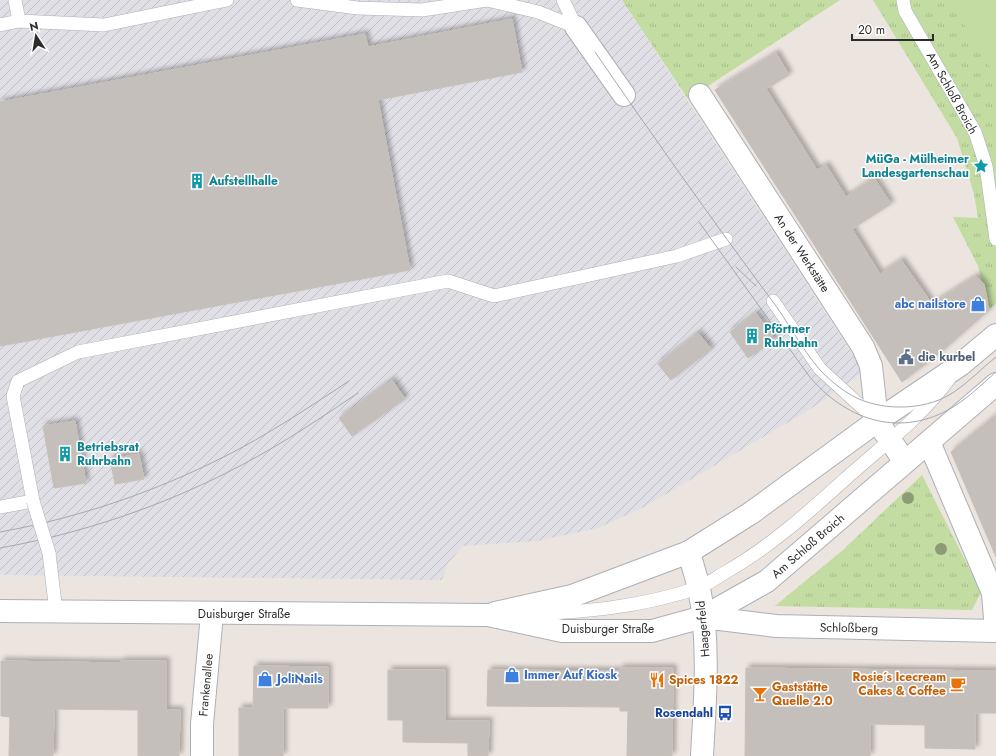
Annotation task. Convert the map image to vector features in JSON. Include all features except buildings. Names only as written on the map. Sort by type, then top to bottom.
[{"type":"main road","points":[[576,27],[624,95]]},
{"type":"main road","name":"An der Werkstätte","points":[[700,95],[863,347],[871,366],[876,421]]},
{"type":"main road","points":[[689,552],[751,513],[876,421],[960,365],[996,335]]},
{"type":"main road","name":"Am Schloß Broich","points":[[703,617],[767,581],[996,384]]},
{"type":"main road","points":[[876,421],[905,462]]},
{"type":"main road","name":"Schloßberg","points":[[703,617],[776,626],[996,630],[993,593],[929,442]]},
{"type":"main road","name":"Haagerfeld","points":[[689,552],[699,588],[703,617],[706,685],[702,756]]},
{"type":"main road","name":"Duisburger Straße","points":[[488,615],[572,596],[689,552]]},
{"type":"main road","name":"Duisburger Straße","points":[[0,611],[212,614],[488,615],[562,631],[652,631],[703,617]]},
{"type":"main road","name":"Frankenallee","points":[[202,756],[202,724],[212,614]]},
{"type":"lane","points":[[15,0],[19,21]]},
{"type":"lane","points":[[0,25],[19,21],[104,25],[227,0]]},
{"type":"lane","points":[[297,0],[358,8],[422,10],[487,0],[538,12],[576,27]]},
{"type":"lane","points":[[563,0],[576,27]]},
{"type":"lane","name":"Am Schloß Broich","points":[[903,0],[905,10],[975,132],[986,166],[996,239]]},
{"type":"lane","points":[[56,612],[49,553],[32,501],[13,396],[18,381],[78,352],[448,282],[494,296],[677,256],[726,239]]},
{"type":"lane","points":[[773,301],[820,369],[876,421]]},
{"type":"lane","points":[[488,615],[583,612],[651,601],[699,588],[773,542],[932,402],[960,365]]},
{"type":"lane","points":[[0,507],[32,501]]},
{"type":"shaded area","points":[[0,0],[622,0],[864,372],[809,410],[644,507],[598,528],[537,541],[463,546],[448,563],[442,580],[0,575]]},
{"type":"green space","points":[[622,0],[840,0],[688,99]]},
{"type":"green space","name":"MüGa - Mülheimer Landesgartenschau","points":[[873,0],[996,0],[996,304],[989,310],[978,266],[953,217],[978,218],[974,194],[957,138]]},
{"type":"green space","points":[[950,0],[996,0],[996,78]]},
{"type":"green space","points":[[922,475],[981,592],[972,610],[775,606],[843,550]]},
{"type":"tram line","points":[[595,52],[681,176],[777,307],[813,362],[840,388],[864,401],[875,404],[898,407],[922,405],[944,398],[954,392],[996,357]]},
{"type":"tram line","points":[[699,222],[809,376],[823,391],[838,403],[855,413],[890,423],[909,422],[929,418],[948,410],[961,402],[996,372]]},
{"type":"tram line","points":[[736,267],[756,286]]},
{"type":"tram line","points":[[0,532],[31,526],[93,509],[184,476],[255,440],[296,416],[349,381]]},
{"type":"tram line","points":[[0,548],[72,532],[142,510],[176,496],[210,481],[274,447],[358,393]]},
{"type":"place","name":"MüGa - Mülheimer Landesgartenschau","points":[[981,166]]},
{"type":"place","name":"Aufstellhalle","points":[[197,181]]},
{"type":"place","name":"abc nailstore","points":[[978,304]]},
{"type":"place","name":"Pförtner Ruhrbahn","points":[[752,336]]},
{"type":"place","name":"die kurbel","points":[[906,357]]},
{"type":"place","name":"Betriebsrat Ruhrbahn","points":[[65,454]]},
{"type":"place","name":"Immer Auf Kiosk","points":[[512,675]]},
{"type":"place","name":"JoliNails","points":[[265,679]]},
{"type":"place","name":"Spices 1822","points":[[657,680]]},
{"type":"place","name":"Rosie´s Icecream Cakes & Coffee","points":[[958,684]]},
{"type":"place","name":"Gaststätte Quelle 2.0","points":[[760,694]]},
{"type":"place","name":"Rosendahl","points":[[725,713]]}]
